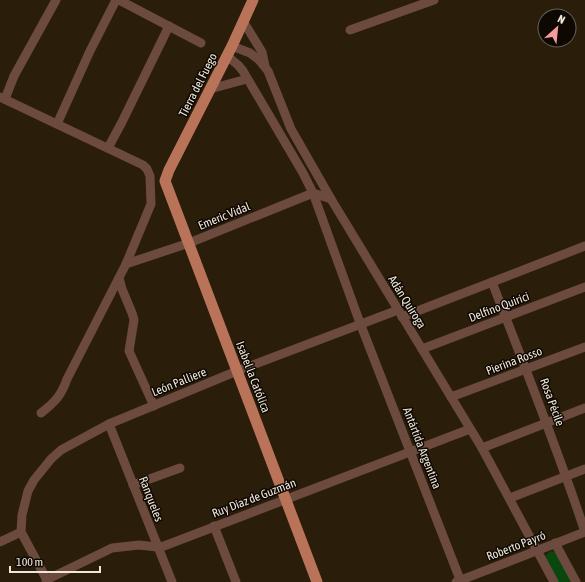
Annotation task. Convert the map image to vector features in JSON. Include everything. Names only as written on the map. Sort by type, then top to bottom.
[{"type":"main road","name":"Tierra del Fuego","points":[[165,181],[169,170],[232,46],[253,0]]},
{"type":"main road","name":"Isabel la Católica","points":[[165,181],[317,582]]},
{"type":"street","points":[[41,413],[55,403],[59,397],[126,264],[151,204],[150,176],[147,169],[143,165],[2,98],[56,0]]},
{"type":"street","points":[[57,124],[90,51],[116,0]]},
{"type":"street","points":[[120,0],[201,43]]},
{"type":"street","points":[[350,30],[434,0]]},
{"type":"street","points":[[243,21],[262,52],[265,66]]},
{"type":"street","points":[[108,148],[169,26]]},
{"type":"street","name":"Adán Quiroga","points":[[232,46],[250,53],[265,66],[291,129],[331,199],[482,448],[554,582]]},
{"type":"street","points":[[227,56],[238,65],[247,79],[313,193],[360,323]]},
{"type":"street","points":[[210,89],[247,79]]},
{"type":"street","points":[[292,155],[301,146]]},
{"type":"street","points":[[313,193],[331,199]]},
{"type":"street","name":"Emeric Vidal","points":[[126,264],[189,243],[313,193]]},
{"type":"street","name":"León Palliere","points":[[21,532],[22,515],[28,491],[43,468],[61,450],[109,424],[360,323],[400,314],[492,282],[585,246]]},
{"type":"street","points":[[119,278],[134,320],[129,351],[154,406]]},
{"type":"street","name":"Rosa Pécile","points":[[492,282],[527,369],[585,532]]},
{"type":"street","name":"Delfino Quirici","points":[[422,349],[585,287]]},
{"type":"street","name":"Antártida Argentina","points":[[360,323],[459,581]]},
{"type":"street","name":"Pierina Rosso","points":[[451,397],[585,347]]},
{"type":"street","points":[[482,448],[585,408]]},
{"type":"street","name":"Ranqueles","points":[[109,424],[172,582]]},
{"type":"street","name":"Ruy Díaz de Guzmán","points":[[47,581],[112,548],[139,545],[157,547],[470,429]]},
{"type":"street","points":[[133,485],[180,468]]},
{"type":"street","points":[[510,498],[585,469]]},
{"type":"street","points":[[214,526],[236,582]]},
{"type":"street","points":[[0,542],[21,532],[47,581]]},
{"type":"street","name":"Roberto Payró","points":[[459,581],[585,532]]},
{"type":"street","points":[[555,543],[576,582]]},
{"type":"green space","points":[[551,551],[557,553],[573,582],[557,582],[545,559],[546,555]]}]
